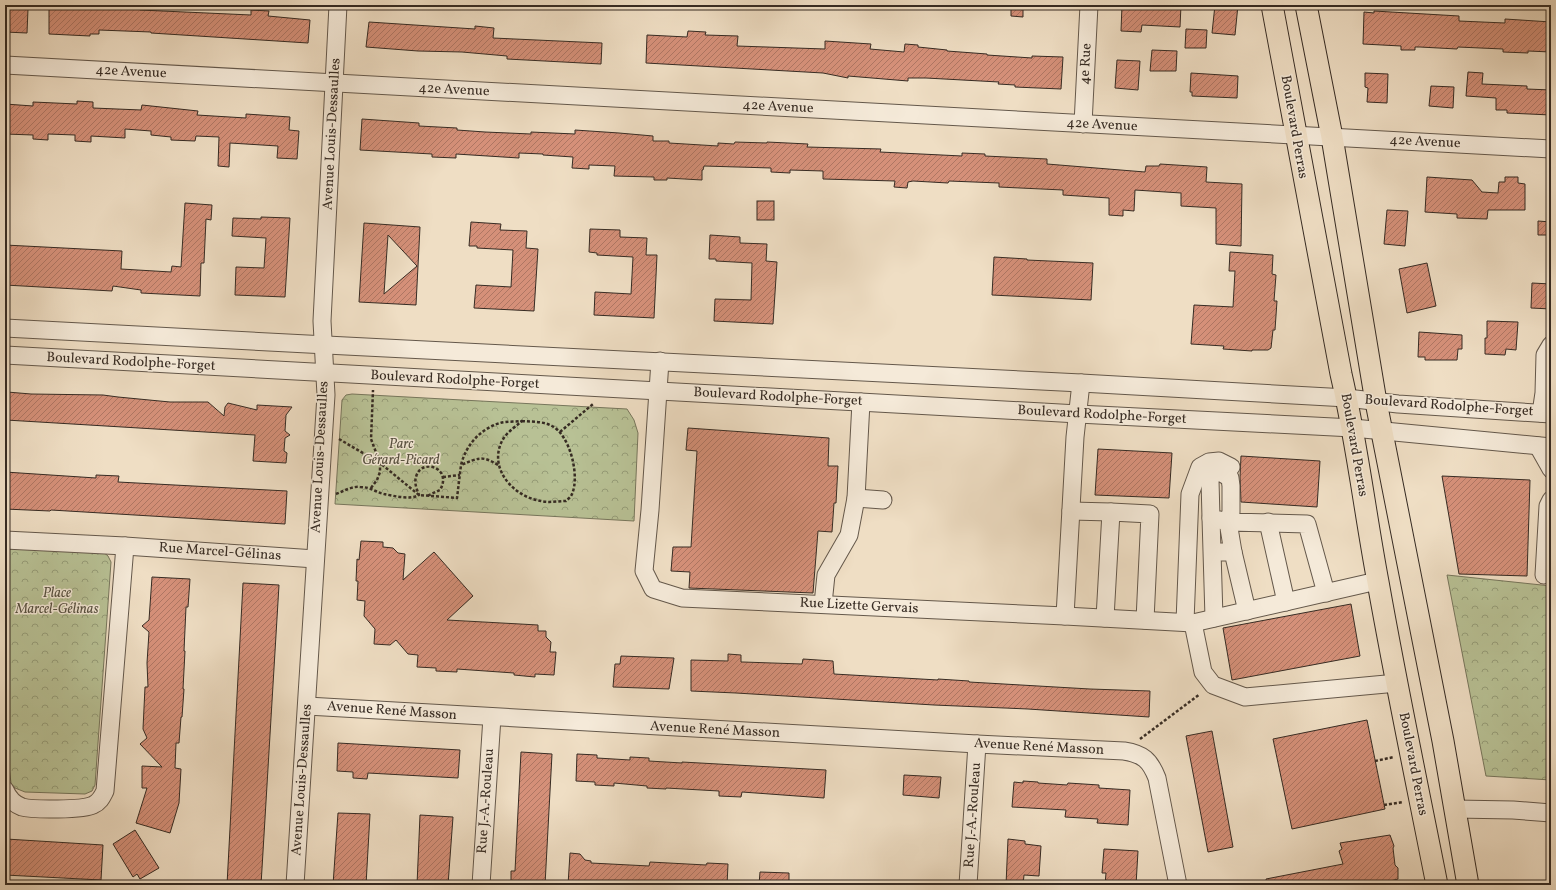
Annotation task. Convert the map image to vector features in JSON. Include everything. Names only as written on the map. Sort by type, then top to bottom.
[{"type":"main road","name":"Boulevard Perras","points":[[1272,5],[1295,134],[1353,428],[1377,581],[1438,885]]},
{"type":"main road","points":[[1306,5],[1332,137],[1376,402],[1430,674],[1468,885]]},
{"type":"main road","points":[[1397,683],[1430,674]]},
{"type":"street","name":"Avenue Louis-Dessaulles","points":[[295,885],[326,395],[322,321],[338,5]]},
{"type":"street","name":"4e Rue","points":[[1083,124],[1089,5]]},
{"type":"street","name":"42e Avenue","points":[[5,65],[1551,149]]},
{"type":"street","name":"Boulevard Rodolphe-Forget","points":[[5,328],[1081,383],[1347,398],[1376,402],[1546,413]]},
{"type":"street","points":[[1546,413],[1544,393],[1545,355],[1551,345]]},
{"type":"street","name":"Boulevard Rodolphe-Forget","points":[[5,355],[1353,428],[1544,446]]},
{"type":"street","name":"Rue Lizette Gervais","points":[[660,361],[650,510],[644,571],[653,589],[682,598],[1189,622],[1247,611],[1377,581]]},
{"type":"street","points":[[1065,616],[1071,511],[1081,383]]},
{"type":"street","points":[[823,604],[826,575],[849,535],[856,498],[861,402]]},
{"type":"street","points":[[1544,446],[1551,469]]},
{"type":"street","points":[[1229,517],[1235,507],[1236,478],[1234,470],[1229,465],[1219,461],[1209,462],[1200,467],[1190,494],[1189,622],[1203,672],[1213,684],[1245,697],[1397,683]]},
{"type":"street","points":[[1214,618],[1210,480],[1213,474],[1220,472],[1230,478],[1231,486],[1229,517],[1233,552],[1247,611]]},
{"type":"street","points":[[856,498],[883,500]]},
{"type":"street","points":[[1544,575],[1548,506],[1551,500]]},
{"type":"street","points":[[1071,511],[1150,514],[1145,620]]},
{"type":"street","points":[[1105,618],[1110,512]]},
{"type":"street","points":[[1211,518],[1229,517],[1268,522],[1307,524],[1326,593]]},
{"type":"street","points":[[1268,522],[1286,602]]},
{"type":"street","points":[[5,540],[125,546],[105,791],[100,800],[85,808],[36,809],[21,807],[8,798],[5,790]]},
{"type":"street","name":"Rue Marcel-Gélinas","points":[[125,546],[315,559]]},
{"type":"street","points":[[1213,551],[1233,552]]},
{"type":"street","name":"Avenue René Masson","points":[[307,706],[1124,751],[1135,753],[1145,759],[1152,767],[1157,778],[1178,885]]},
{"type":"street","name":"Rue J.-A.-Rouleau","points":[[481,885],[492,717]]},
{"type":"street","name":"Rue J.-A.-Rouleau","points":[[968,885],[977,744]]},
{"type":"street","points":[[1455,809],[1514,810],[1551,813]]},
{"type":"path","points":[[371,488],[377,480],[380,472],[380,463],[370,439],[373,375]]},
{"type":"path","points":[[560,432],[611,388]]},
{"type":"path","points":[[323,432],[342,440],[380,463],[419,495],[457,498],[461,465],[464,454],[479,434],[501,422],[522,421],[540,422],[552,426],[560,432],[571,454],[574,466],[574,486],[572,495],[566,501],[542,502],[532,499],[510,486],[504,477],[498,465],[498,454],[502,440],[522,421]]},
{"type":"path","points":[[461,465],[481,457],[488,458],[498,465]]},
{"type":"path","points":[[419,495],[415,481],[416,476],[421,469],[429,466],[434,467],[441,472],[444,481],[440,490],[427,496]]},
{"type":"path","points":[[443,477],[460,475]]},
{"type":"path","points":[[319,500],[354,487],[371,488],[383,494],[414,498],[419,495]]},
{"type":"path","points":[[1124,751],[1213,684]]},
{"type":"green space","name":"Parc Gérard-Picard","points":[[352,394],[627,409],[634,420],[638,433],[634,521],[335,504],[342,400],[346,395]]},
{"type":"green space","name":"Place Marcel-Gélinas","points":[[5,548],[102,551],[108,556],[111,562],[95,785],[92,791],[85,794],[25,792],[15,788],[11,783],[5,734]]},
{"type":"green space","points":[[1447,575],[1551,586],[1551,780],[1486,776]]},
{"type":"building","points":[[49,5],[110,7],[110,5],[123,5],[123,8],[140,8],[140,10],[251,15],[251,10],[269,11],[268,16],[310,20],[308,43],[151,32],[99,30],[99,34],[90,34],[90,36],[49,34]]},
{"type":"building","points":[[1011,5],[1023,5],[1023,17],[1011,16]]},
{"type":"building","points":[[1122,5],[1181,5],[1180,27],[1142,25],[1141,32],[1121,31]]},
{"type":"building","points":[[1215,5],[1238,5],[1235,35],[1212,33]]},
{"type":"building","points":[[5,7],[28,9],[27,33],[5,32]]},
{"type":"building","points":[[1374,11],[1459,16],[1459,21],[1505,23],[1505,19],[1551,22],[1551,52],[1503,52],[1503,49],[1458,47],[1457,49],[1415,47],[1415,50],[1401,50],[1401,46],[1363,44],[1364,12],[1374,13]]},
{"type":"building","points":[[369,22],[475,29],[475,26],[494,28],[493,38],[602,43],[601,64],[507,59],[507,56],[462,52],[418,51],[366,47]]},
{"type":"building","points":[[1186,29],[1207,30],[1206,48],[1185,48]]},
{"type":"building","points":[[688,31],[706,32],[705,35],[738,36],[737,46],[825,49],[825,41],[871,44],[870,49],[904,52],[905,44],[947,51],[987,55],[1032,58],[1032,56],[1063,57],[1061,89],[1015,87],[1015,85],[998,84],[999,82],[926,78],[908,78],[908,81],[848,76],[848,78],[823,73],[646,63],[647,35],[687,37]]},
{"type":"building","points":[[1152,50],[1177,51],[1176,71],[1150,71]]},
{"type":"building","points":[[1117,60],[1140,61],[1138,90],[1115,88]]},
{"type":"building","points":[[1468,72],[1483,73],[1482,84],[1527,86],[1527,89],[1551,90],[1551,115],[1507,113],[1507,110],[1496,110],[1496,98],[1466,96]]},
{"type":"building","points":[[1191,73],[1238,76],[1237,98],[1192,96],[1192,92],[1190,92]]},
{"type":"building","points":[[1365,73],[1388,74],[1387,103],[1367,102],[1368,88],[1365,87]]},
{"type":"building","points":[[1431,86],[1454,87],[1453,108],[1429,106]]},
{"type":"building","points":[[77,101],[93,102],[93,108],[141,110],[142,105],[198,111],[197,115],[246,118],[246,114],[290,117],[289,130],[299,131],[297,159],[277,158],[278,146],[230,143],[229,167],[218,166],[219,137],[196,136],[195,141],[171,140],[171,137],[151,135],[151,131],[125,129],[125,138],[91,136],[91,142],[75,141],[75,135],[48,134],[48,140],[33,139],[33,135],[5,134],[5,104],[33,106],[33,102],[77,104]]},
{"type":"building","points":[[362,119],[419,123],[419,126],[457,128],[457,130],[485,132],[575,134],[575,130],[619,133],[653,136],[653,141],[669,141],[669,143],[718,146],[718,143],[734,144],[735,142],[767,142],[808,144],[807,147],[881,149],[880,152],[962,156],[962,153],[985,154],[985,156],[1047,159],[1047,164],[1145,172],[1146,166],[1159,166],[1160,164],[1207,167],[1206,182],[1242,184],[1241,246],[1216,244],[1216,208],[1181,206],[1181,193],[1135,190],[1134,211],[1123,210],[1123,216],[1109,215],[1109,198],[1063,195],[1063,190],[999,187],[999,183],[913,181],[908,182],[907,188],[894,187],[895,181],[823,179],[823,171],[790,170],[790,173],[771,172],[771,168],[704,166],[702,170],[702,180],[667,178],[667,180],[654,180],[654,177],[614,176],[615,166],[589,165],[589,169],[572,168],[573,157],[519,153],[519,158],[456,154],[456,158],[432,157],[432,154],[360,150]]},
{"type":"building","points":[[1427,177],[1472,180],[1482,192],[1498,193],[1499,182],[1505,182],[1505,177],[1518,177],[1518,183],[1525,184],[1525,210],[1488,210],[1487,219],[1457,218],[1457,214],[1425,212]]},
{"type":"building","points":[[757,201],[774,201],[774,220],[757,220]]},
{"type":"building","points":[[185,203],[212,205],[211,220],[206,219],[204,263],[201,263],[200,296],[141,293],[141,290],[113,286],[112,291],[5,285],[5,245],[122,251],[121,269],[171,272],[172,266],[181,267]]},
{"type":"building","points":[[1387,210],[1408,211],[1405,246],[1384,244]]},
{"type":"building","points":[[261,217],[290,218],[285,297],[235,295],[236,267],[264,268],[266,238],[232,236],[233,218],[261,219]]},
{"type":"building","points":[[1538,221],[1551,222],[1551,235],[1538,235]]},
{"type":"building","points":[[471,222],[501,224],[500,230],[527,231],[526,248],[538,249],[534,311],[474,308],[476,285],[511,287],[513,250],[477,248],[477,246],[469,246]]},
{"type":"building","points":[[364,223],[420,227],[416,305],[359,302]],"holes":[[[388,235],[417,266],[384,294]]]},
{"type":"building","points":[[590,229],[620,230],[620,237],[647,238],[646,255],[657,255],[654,318],[594,315],[595,292],[631,294],[633,257],[597,255],[597,253],[589,252]]},
{"type":"building","points":[[710,235],[740,237],[740,243],[767,244],[766,261],[777,262],[773,324],[714,321],[715,299],[751,300],[752,263],[716,261],[716,259],[709,259]]},
{"type":"building","points":[[1230,252],[1273,255],[1272,274],[1276,275],[1274,301],[1277,301],[1275,330],[1273,330],[1271,348],[1268,350],[1252,351],[1223,349],[1224,346],[1191,344],[1194,305],[1233,307],[1235,271],[1229,271]]},
{"type":"building","points":[[994,257],[1093,263],[1091,300],[992,295]]},
{"type":"building","points":[[1427,263],[1436,306],[1407,313],[1399,269]]},
{"type":"building","points":[[1532,283],[1551,284],[1551,309],[1531,308]]},
{"type":"building","points":[[1487,321],[1518,322],[1516,350],[1506,349],[1505,355],[1485,354]]},
{"type":"building","points":[[1419,332],[1462,335],[1462,349],[1458,349],[1457,360],[1425,360],[1425,357],[1418,357]]},
{"type":"building","points":[[7,392],[31,394],[103,395],[170,402],[208,402],[224,416],[225,407],[228,403],[257,410],[257,405],[292,407],[286,415],[285,431],[290,435],[285,438],[284,451],[287,453],[286,463],[253,461],[255,435],[6,420]]},
{"type":"building","points":[[688,428],[829,438],[828,466],[838,466],[836,503],[834,503],[832,532],[818,531],[813,593],[689,588],[690,572],[671,571],[673,547],[691,547],[697,451],[686,450]]},
{"type":"building","points":[[1098,449],[1172,453],[1169,498],[1095,495]]},
{"type":"building","points":[[1241,456],[1320,461],[1317,507],[1241,502]]},
{"type":"building","points":[[5,472],[96,478],[96,475],[119,476],[118,482],[287,491],[285,524],[51,510],[5,509]]},
{"type":"building","points":[[1442,476],[1530,480],[1527,576],[1459,574]]},
{"type":"building","points":[[361,541],[383,542],[383,547],[393,548],[398,553],[405,554],[403,580],[434,552],[473,596],[447,620],[538,625],[538,631],[546,631],[546,637],[551,642],[550,652],[556,652],[554,675],[535,674],[535,677],[514,675],[514,673],[457,669],[457,672],[436,671],[436,668],[417,667],[418,655],[408,654],[396,640],[390,645],[374,644],[375,629],[364,616],[365,601],[357,600],[357,559],[359,560]]},
{"type":"building","points":[[152,577],[190,579],[188,607],[186,607],[182,717],[179,743],[176,743],[175,768],[181,769],[179,803],[170,833],[136,823],[147,788],[142,788],[142,766],[162,767],[140,744],[147,738],[143,729],[145,687],[148,687],[147,663],[149,632],[142,626],[149,620]]},
{"type":"building","points":[[243,583],[279,585],[261,885],[227,885]]},
{"type":"building","points":[[1351,604],[1360,656],[1232,680],[1223,628]]},
{"type":"building","points":[[728,654],[741,655],[741,662],[802,664],[803,659],[833,661],[834,674],[1090,689],[1150,691],[1149,717],[691,691],[691,660],[728,661]]},
{"type":"building","points":[[621,656],[674,658],[669,689],[613,687],[615,664],[620,664]]},
{"type":"building","points":[[1367,720],[1385,809],[1292,829],[1273,739]]},
{"type":"building","points":[[1212,731],[1233,847],[1208,852],[1186,736]]},
{"type":"building","points":[[338,743],[460,750],[458,778],[368,773],[367,779],[353,778],[353,772],[337,771]]},
{"type":"building","points":[[521,752],[552,754],[545,885],[511,885],[511,871],[515,871]]},
{"type":"building","points":[[577,754],[597,755],[597,758],[630,760],[630,757],[649,758],[649,761],[826,770],[824,798],[742,792],[741,797],[719,796],[719,791],[647,788],[647,786],[614,783],[614,786],[595,785],[595,782],[576,781]]},
{"type":"building","points":[[904,775],[941,777],[939,798],[903,795]]},
{"type":"building","points":[[1023,781],[1067,785],[1068,783],[1099,785],[1099,788],[1130,790],[1128,825],[1097,823],[1098,819],[1065,817],[1066,810],[1012,807],[1014,782],[1023,783]]},
{"type":"building","points":[[338,813],[370,814],[366,885],[333,885]]},
{"type":"building","points":[[420,815],[453,817],[448,885],[417,885]]},
{"type":"building","points":[[135,830],[159,868],[140,879],[137,874],[133,877],[113,844]]},
{"type":"building","points":[[1390,835],[1394,846],[1395,865],[1398,868],[1398,879],[1374,885],[1267,885],[1266,879],[1343,864],[1339,851],[1342,849],[1340,843]]},
{"type":"building","points":[[6,839],[103,845],[101,880],[5,875]]},
{"type":"building","points":[[1008,839],[1025,841],[1025,844],[1041,846],[1039,876],[1024,875],[1023,885],[1006,885]]},
{"type":"building","points":[[1104,849],[1138,851],[1136,885],[1105,885],[1106,873],[1102,873]]},
{"type":"building","points":[[570,853],[580,854],[585,860],[591,861],[591,863],[649,866],[650,862],[706,865],[707,863],[728,864],[727,885],[568,885]]},
{"type":"building","points":[[760,872],[789,873],[789,885],[759,885]]}]
